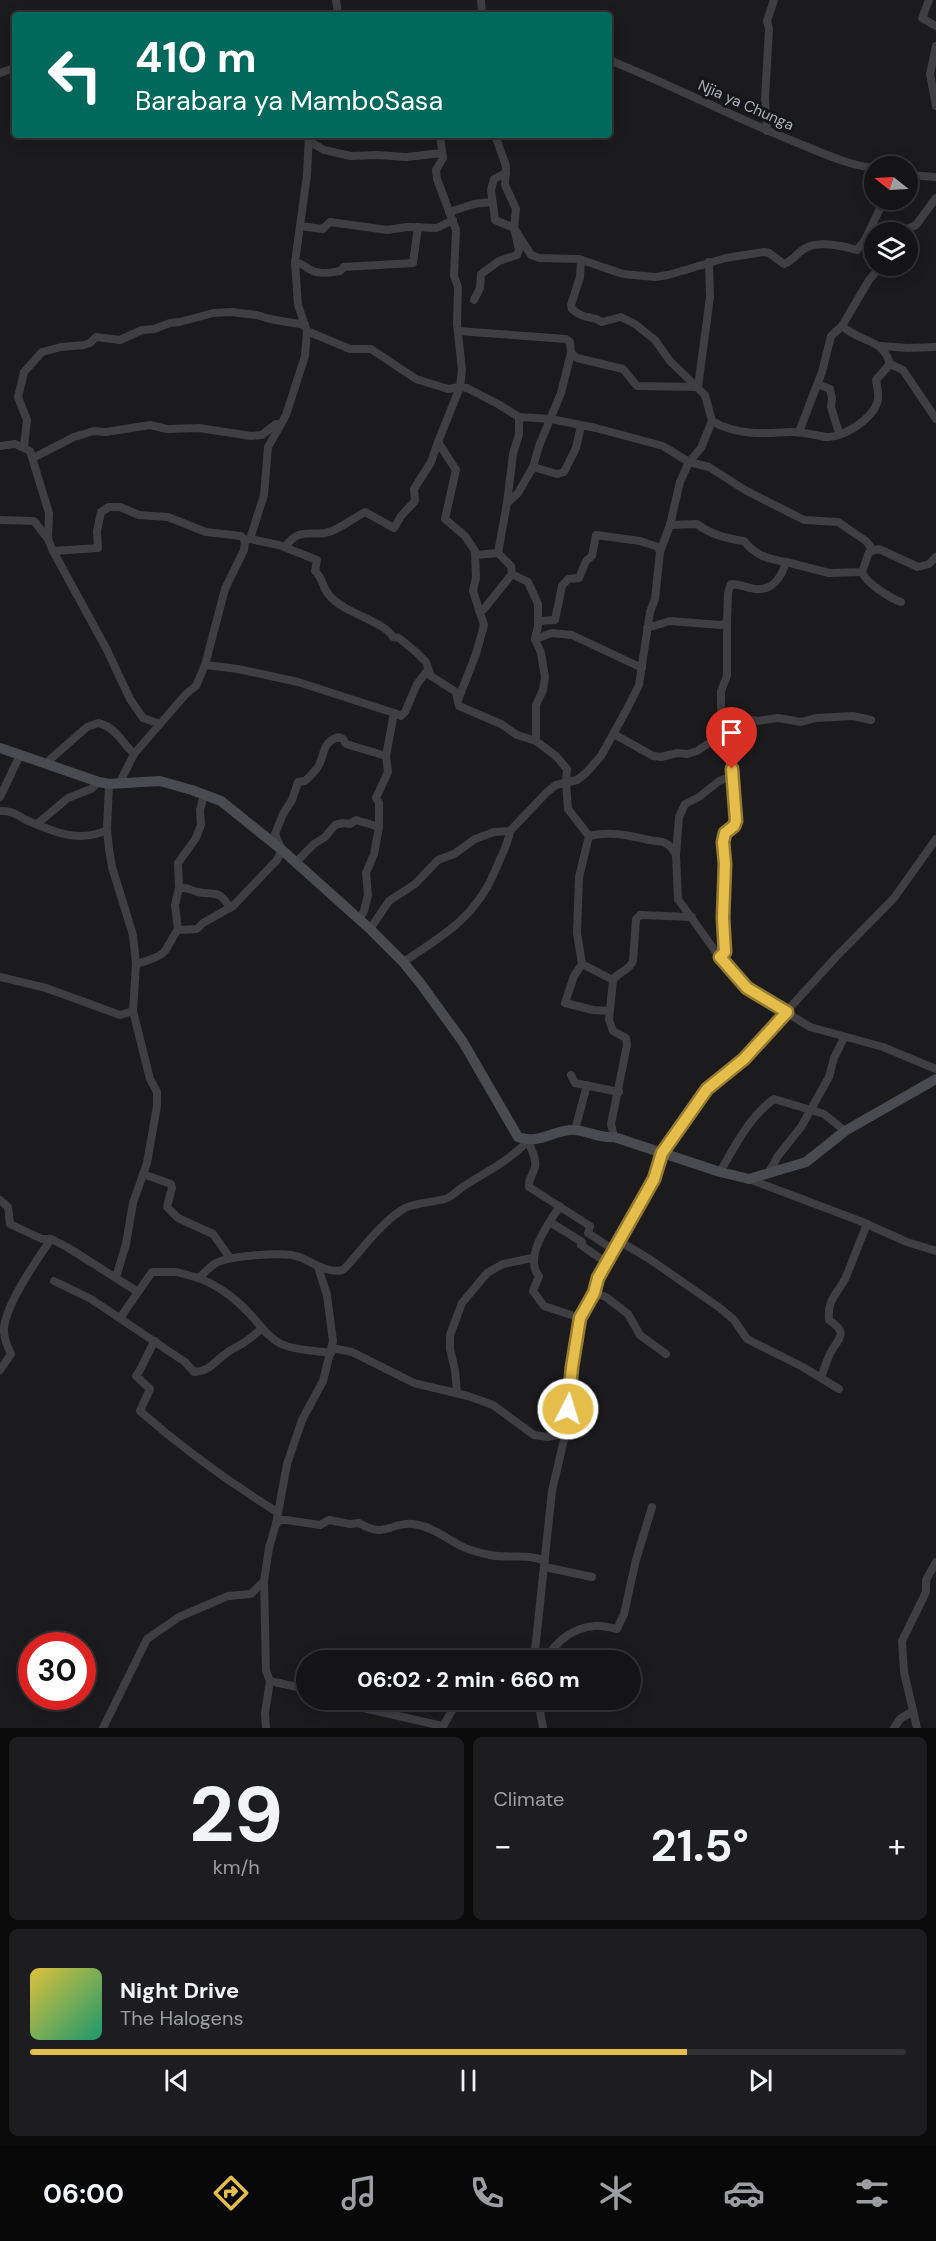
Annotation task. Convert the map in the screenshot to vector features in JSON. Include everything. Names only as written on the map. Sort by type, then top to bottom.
[{"type":"street","points":[[767,131],[765,99],[769,29],[767,21],[774,0]]},
{"type":"street","points":[[929,0],[922,18],[936,26]]},
{"type":"street","points":[[936,46],[930,74],[936,106]]},
{"type":"street","name":"Njia ya Chunga","points":[[612,61],[654,78],[767,131],[847,163],[864,166]]},
{"type":"street","points":[[309,138],[324,150],[351,156],[406,157],[442,153]]},
{"type":"street","points":[[116,1277],[126,1244],[133,1203],[147,1163],[157,1106],[157,1092],[150,1079],[133,1011],[136,964],[133,935],[112,867],[107,830],[109,783],[186,694],[196,686],[205,665],[225,589],[248,540],[264,495],[268,447],[281,424],[305,356],[306,328],[298,305],[295,262],[309,138]]},
{"type":"street","points":[[285,547],[299,533],[328,533],[365,512],[394,528],[401,516],[415,501],[414,489],[431,462],[460,387],[462,370],[458,331],[458,287],[454,276],[456,230],[436,170],[441,162],[440,138]]},
{"type":"street","points":[[474,300],[480,288],[481,274],[499,261],[517,255],[519,250],[513,228],[516,209],[505,185],[506,173],[500,144],[496,143],[495,138]]},
{"type":"street","points":[[506,173],[494,179],[491,190],[495,220],[513,228],[531,255],[539,258],[581,260],[612,268],[623,274],[655,277],[668,275],[709,262],[764,252],[784,264],[793,261],[799,252],[809,246],[842,245],[857,250],[865,240],[879,210]]},
{"type":"street","points":[[918,176],[936,177]]},
{"type":"street","points":[[918,222],[936,198]]},
{"type":"street","points":[[449,212],[474,204],[492,202]]},
{"type":"street","points":[[300,226],[323,230],[330,222],[378,230],[437,228],[453,220]]},
{"type":"street","points":[[295,262],[304,264],[312,271],[322,272],[340,271],[344,267],[413,263],[418,227]]},
{"type":"street","points":[[403,962],[440,938],[471,911],[487,891],[510,831],[556,785],[577,780],[586,773],[601,756],[615,734],[639,685],[647,628],[655,599],[660,552],[670,525],[680,482],[689,462],[701,448],[712,421],[705,395],[670,361],[655,340],[635,324],[621,317],[602,322],[594,318],[584,318],[572,309],[571,305],[580,278],[581,260]]},
{"type":"street","points":[[698,387],[710,297],[709,262]]},
{"type":"street","points":[[799,432],[818,384],[831,336],[842,326],[872,276]]},
{"type":"street","points":[[24,447],[27,420],[18,397],[24,372],[42,352],[61,347],[84,345],[96,337],[120,340],[142,330],[213,313],[231,312],[257,315],[306,328],[350,349],[371,349],[416,379],[448,389],[467,388],[519,417],[551,419],[596,428],[663,446],[689,462],[710,467],[745,490],[804,520],[838,522],[866,541],[873,550]]},
{"type":"street","points":[[842,326],[852,335],[881,346],[936,347]]},
{"type":"street","points":[[458,331],[566,339],[570,342],[572,353],[561,393],[533,466],[518,493],[507,503]]},
{"type":"street","points":[[881,346],[890,364],[903,370],[936,419]]},
{"type":"street","points":[[572,353],[577,358],[623,369],[637,386],[698,387]]},
{"type":"street","points":[[712,421],[723,428],[736,431],[799,432],[828,437],[849,432],[874,410],[879,400],[876,380],[890,364]]},
{"type":"street","points":[[818,384],[830,389],[831,408],[838,433]]},
{"type":"street","points":[[498,553],[513,454],[519,434],[519,417]]},
{"type":"street","points":[[33,458],[74,437],[94,431],[106,432],[150,425],[167,429],[199,428],[251,436],[262,435],[276,424],[281,424]]},
{"type":"street","points":[[533,466],[557,474],[564,472],[576,448],[581,426]]},
{"type":"street","points":[[438,442],[456,470],[445,519],[465,536],[476,555],[476,578],[473,591],[484,625],[458,700]]},
{"type":"street","points":[[0,446],[15,444],[30,451],[49,513],[48,538]]},
{"type":"street","points":[[53,551],[98,548],[97,531],[101,512],[109,507],[120,507],[139,515],[168,517],[206,532],[242,536],[248,540],[285,547],[316,560],[315,571],[321,576],[329,595],[340,604],[405,642],[426,662],[431,676],[456,692],[459,706],[501,724],[517,735],[537,741],[556,756],[567,769],[568,809],[589,836]]},
{"type":"street","points":[[0,520],[34,521],[48,538],[130,699],[143,718],[160,724]]},
{"type":"street","points":[[670,525],[697,524],[725,537],[744,541],[752,551],[764,558],[829,573],[862,572]]},
{"type":"street","points":[[539,621],[555,620],[562,586],[568,579],[579,578],[586,561],[592,556],[596,535],[640,541],[658,547],[660,552]]},
{"type":"street","points":[[901,602],[889,598],[864,577],[862,572],[869,552],[879,549],[918,567],[930,564],[936,557]]},
{"type":"street","points":[[476,555],[498,553]]},
{"type":"street","points":[[480,610],[484,609],[512,574],[511,566],[498,553]]},
{"type":"street","points":[[720,957],[725,952],[726,941],[723,918],[725,864],[723,842],[725,833],[734,826],[736,821],[733,776],[730,762],[724,752],[728,741],[724,734],[721,691],[727,676],[728,593],[731,584],[762,588],[777,582],[782,576],[786,562]]},
{"type":"street","points":[[512,574],[528,582],[538,604],[539,621],[535,639],[541,653],[545,677],[543,690],[536,705],[537,741]]},
{"type":"street","points":[[647,628],[670,621],[711,625],[721,625],[727,621]]},
{"type":"street","points":[[535,639],[552,633],[572,635],[642,668]]},
{"type":"street","points":[[205,665],[238,669],[298,682],[400,716],[405,712],[417,684],[428,670]]},
{"type":"street","points":[[359,920],[368,895],[366,873],[374,854],[379,827],[379,803],[376,798],[388,772],[386,756],[394,713]]},
{"type":"street","points":[[615,734],[653,756],[661,757],[697,751],[747,721],[771,718],[801,722],[827,717],[853,716],[871,720]]},
{"type":"street","points":[[46,763],[87,727],[98,723],[113,730],[134,754]]},
{"type":"street","points":[[282,850],[275,834],[276,828],[292,800],[298,782],[305,781],[320,763],[323,748],[327,742],[338,737],[346,744],[386,756]]},
{"type":"street","points":[[0,748],[46,763],[62,771],[109,783]]},
{"type":"street","points":[[0,797],[20,755]]},
{"type":"street","points":[[733,776],[719,781],[699,797],[685,804],[679,817],[676,855],[678,899],[720,957],[747,988],[810,1027],[883,1047],[936,1069]]},
{"type":"street","points":[[38,824],[68,798],[109,783],[160,781],[220,801],[296,862],[403,962],[460,1036],[518,1137],[528,1141],[562,1131],[575,1130],[608,1138],[614,1137],[720,1172],[749,1179],[867,1224],[907,1242],[936,1251]]},
{"type":"street","points":[[178,930],[175,905],[179,888],[178,863],[196,838],[201,825],[200,810],[204,795]]},
{"type":"street","points":[[0,811],[8,811],[56,834],[84,836],[107,830]]},
{"type":"street","points":[[296,862],[314,844],[325,837],[335,825],[350,824],[356,820],[379,827]]},
{"type":"street","points":[[370,929],[388,901],[415,884],[438,860],[454,854],[475,839],[494,832],[510,831]]},
{"type":"street","points":[[589,836],[621,833],[652,841],[662,841],[670,845],[676,855]]},
{"type":"street","points":[[589,836],[579,878],[577,933],[582,964],[574,976],[565,1003],[609,1011]]},
{"type":"street","points":[[535,1650],[552,1491],[566,1433],[572,1367],[580,1318],[594,1293],[598,1278],[654,1179],[662,1153],[707,1089],[744,1059],[837,956],[894,898],[936,838]]},
{"type":"street","points":[[136,964],[152,959],[165,951],[178,930],[197,929],[203,923],[230,908],[276,860],[282,850]]},
{"type":"street","points":[[179,888],[189,888],[197,892],[211,891],[230,908]]},
{"type":"street","points":[[614,1137],[611,1124],[619,1092],[626,1038],[613,1031],[609,1020],[614,980],[617,974],[631,966],[633,961],[636,919],[640,915],[692,917]]},
{"type":"street","points":[[582,964],[614,980]]},
{"type":"street","points":[[0,977],[46,988],[120,1015],[133,1011]]},
{"type":"street","points":[[768,1174],[778,1156],[801,1127],[829,1077],[834,1058],[844,1038]]},
{"type":"street","points":[[571,1075],[575,1083],[619,1092]]},
{"type":"street","points":[[749,1179],[806,1162],[845,1131],[936,1079]]},
{"type":"street","points":[[575,1130],[587,1086]]},
{"type":"street","points":[[720,1172],[744,1130],[774,1099],[824,1114],[845,1131]]},
{"type":"street","points":[[528,1141],[536,1160],[535,1169],[530,1176],[529,1188],[590,1226],[588,1233],[614,1250]]},
{"type":"street","points":[[198,1278],[215,1263],[230,1258],[249,1256],[297,1256],[318,1267],[343,1270],[372,1235],[406,1207],[448,1199],[455,1192],[514,1156],[528,1141]]},
{"type":"street","points":[[143,1174],[171,1184],[167,1207],[178,1218],[213,1234],[230,1258]]},
{"type":"street","points":[[0,1200],[8,1207],[10,1224],[67,1247],[138,1292]]},
{"type":"street","points":[[560,1206],[532,1258],[538,1276],[533,1291],[544,1306],[580,1318]]},
{"type":"street","points":[[550,1222],[582,1242],[581,1245],[607,1263]]},
{"type":"street","points":[[821,1377],[833,1348],[841,1338],[838,1326],[829,1320],[830,1302],[845,1279],[867,1224]]},
{"type":"street","points":[[0,1370],[11,1354],[4,1338],[4,1326],[21,1287],[51,1239]]},
{"type":"street","points":[[619,1241],[648,1258],[720,1308],[734,1320],[747,1339],[770,1349],[839,1389]]},
{"type":"street","points":[[457,1393],[450,1335],[462,1304],[487,1273],[503,1264],[532,1258]]},
{"type":"street","points":[[266,1728],[264,1713],[270,1681],[265,1662],[264,1581],[287,1464],[302,1420],[323,1382],[333,1341],[327,1295],[318,1267]]},
{"type":"street","points":[[120,1318],[152,1272],[177,1272],[207,1281],[224,1292],[247,1311],[269,1336],[292,1348],[352,1352],[414,1383],[457,1393],[493,1405],[534,1435],[549,1437],[566,1433]]},
{"type":"street","points":[[54,1281],[92,1299],[185,1362],[190,1370],[199,1372],[250,1340],[262,1328]]},
{"type":"street","points":[[594,1293],[606,1297],[628,1314],[640,1335],[666,1354]]},
{"type":"street","points":[[155,1341],[144,1357],[144,1365],[136,1376],[150,1389],[140,1411],[161,1430],[277,1512]]},
{"type":"street","points":[[552,1650],[555,1645],[578,1630],[596,1626],[617,1629],[624,1614],[636,1560],[652,1507]]},
{"type":"street","points":[[276,1524],[280,1520],[286,1520],[320,1525],[329,1520],[350,1524],[360,1523],[383,1530],[413,1524],[442,1533],[465,1548],[488,1555],[520,1555],[592,1577]]},
{"type":"street","points":[[917,1728],[904,1672],[902,1641],[926,1592],[926,1580],[936,1562]]},
{"type":"street","points":[[103,1728],[147,1640],[179,1617],[228,1596],[251,1594],[264,1581]]},
{"type":"street","points":[[270,1681],[296,1687]]},
{"type":"street","points":[[371,1710],[442,1727],[454,1710]]},
{"type":"street","points":[[540,1710],[543,1728]]},
{"type":"street","points":[[894,1728],[900,1719],[913,1712]]},
{"type":"route","points":[[568,1409],[574,1347],[580,1318],[588,1307],[598,1278],[654,1179],[662,1153],[707,1089],[744,1059],[787,1012],[747,988],[728,969],[720,957],[725,952],[726,941],[723,918],[725,864],[723,842],[725,833],[734,826],[736,821],[732,769]]}]
